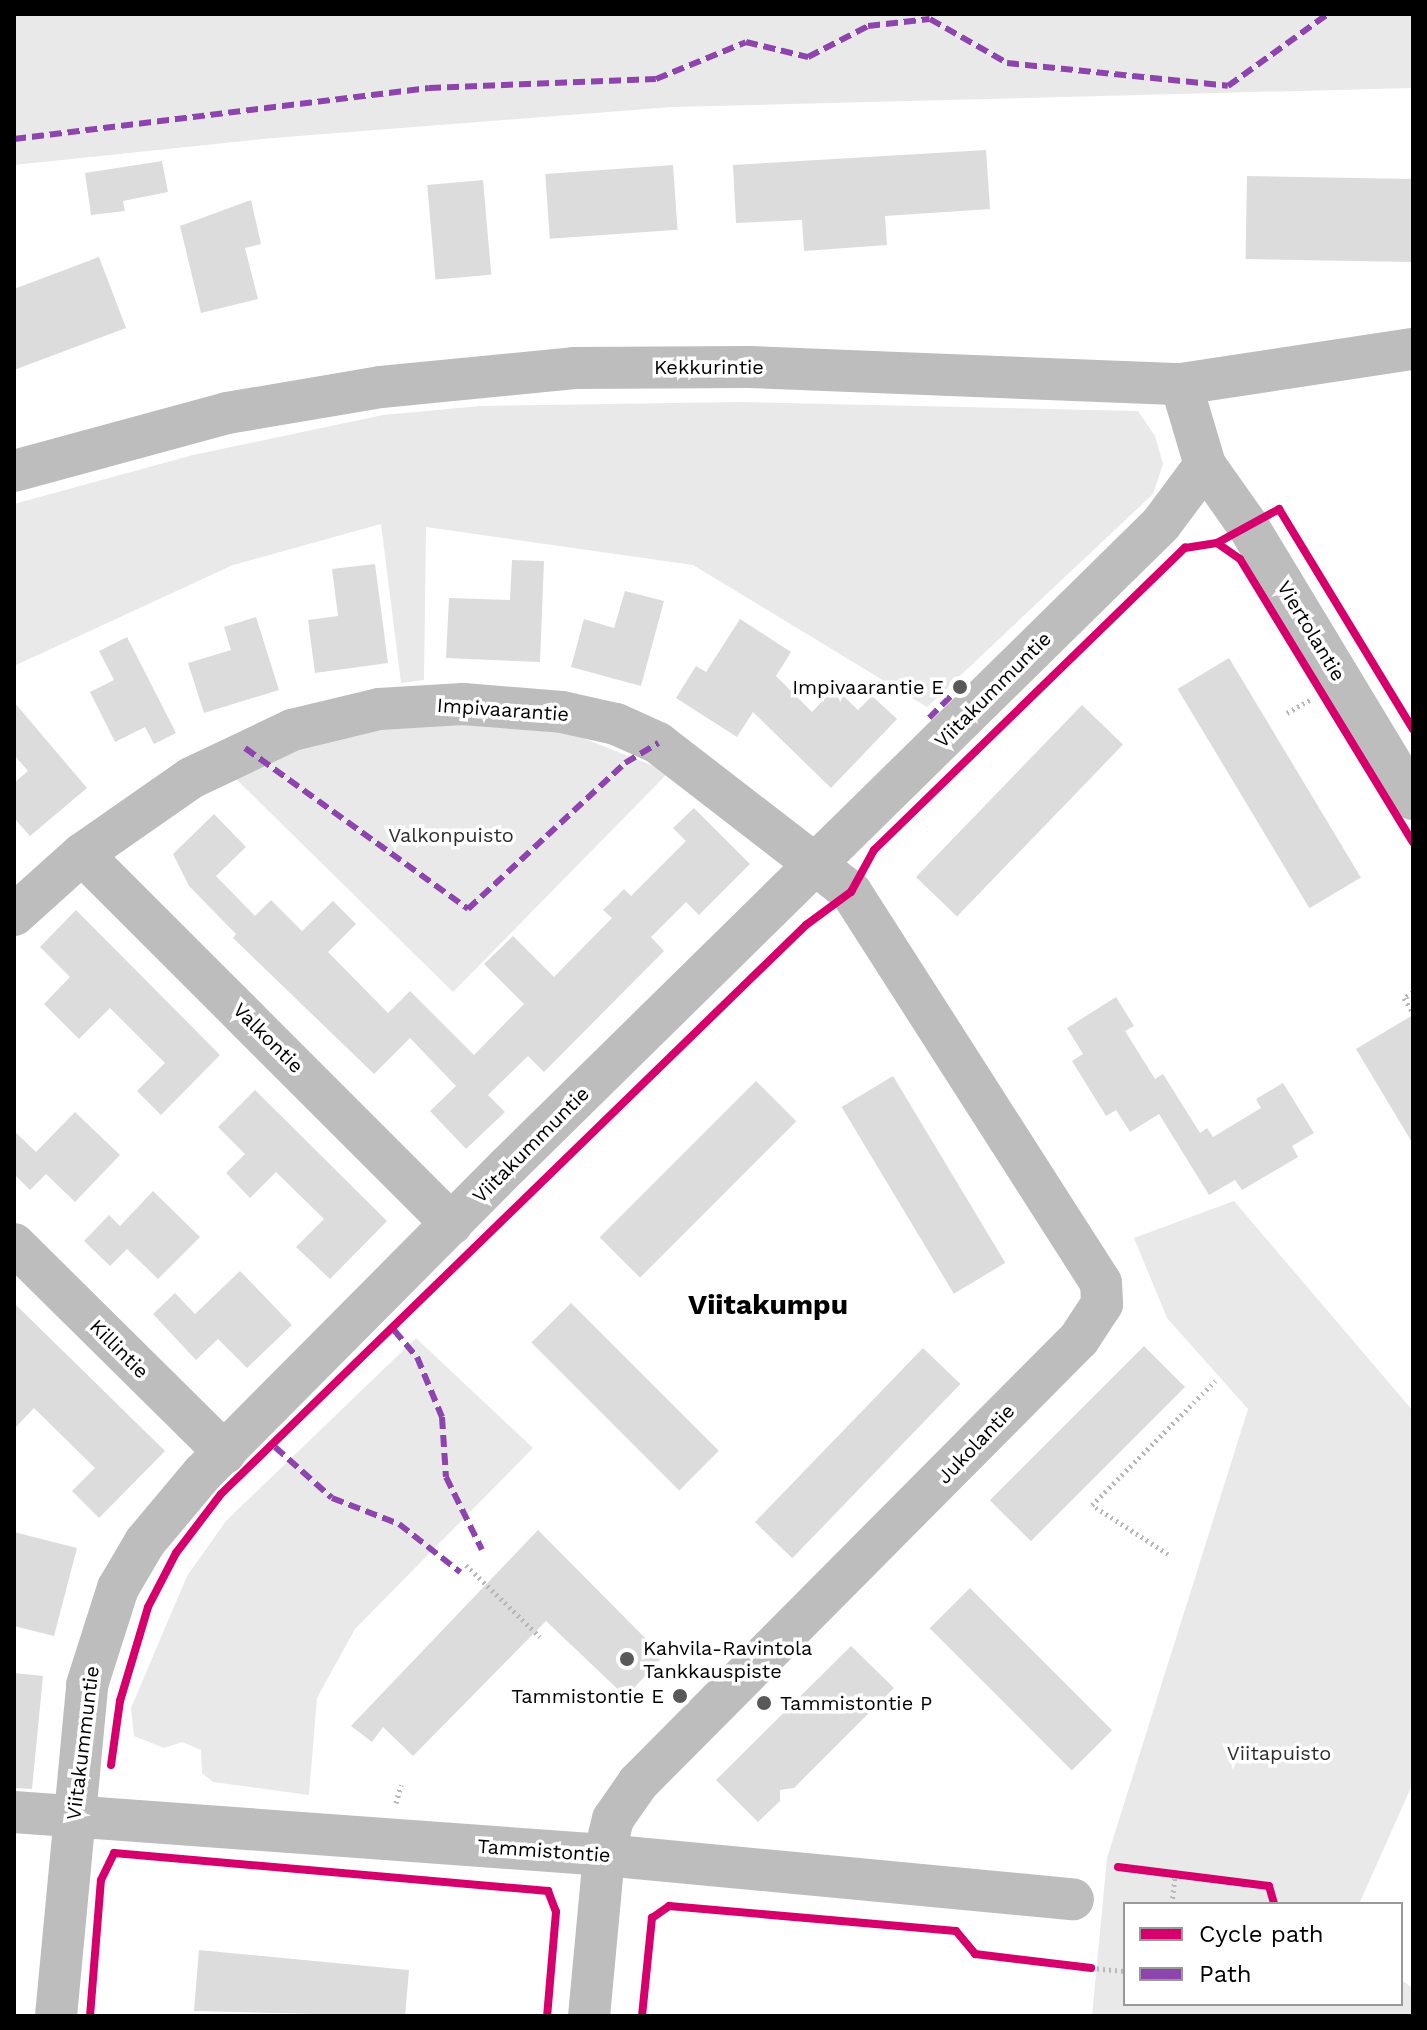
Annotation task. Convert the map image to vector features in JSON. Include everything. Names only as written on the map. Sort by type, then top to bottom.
[{"type":"street","name":"Kekkurintie","points":[[14,471],[227,413],[381,387],[574,368],[749,367],[1181,384],[1413,349]]},
{"type":"street","points":[[1181,384],[1205,465]]},
{"type":"street","name":"Viertolantie","points":[[1205,465],[1248,526],[1413,799]]},
{"type":"street","name":"Viitakummuntie","points":[[56,2016],[87,1685],[118,1588],[145,1542],[225,1453],[452,1224],[1161,524],[1205,465]]},
{"type":"street","name":"Impivaarantie","points":[[14,915],[82,854],[191,778],[292,730],[379,709],[463,704],[562,712],[616,724],[658,743],[817,862]]},
{"type":"street","name":"Valkontie","points":[[82,854],[452,1224]]},
{"type":"street","name":"Jukolantie","points":[[589,2016],[604,1855],[613,1819],[638,1783],[1079,1339],[1102,1304],[1101,1283],[1086,1257],[851,892],[817,862]]},
{"type":"street","name":"Killintie","points":[[14,1244],[225,1453]]},
{"type":"street","name":"Tammistontie","points":[[14,1812],[604,1855],[1073,1899]]},
{"type":"path","points":[[1287,713],[1322,692]]},
{"type":"path","points":[[1413,992],[1404,998],[1413,1013]]},
{"type":"path","points":[[1168,1554],[1092,1505],[1215,1381]]},
{"type":"path","points":[[466,1565],[540,1637]]},
{"type":"path","points":[[1161,1873],[1191,1876]]},
{"type":"path","points":[[1172,1902],[1175,1874]]},
{"type":"path","points":[[1076,1966],[1123,1971]]},
{"type":"green space","points":[[14,14],[1413,14],[1413,88],[672,107],[273,138],[14,165]]},
{"type":"green space","points":[[740,402],[1138,411],[1155,436],[1163,464],[1153,494],[927,707],[693,565],[426,527],[424,680],[401,683],[381,524],[233,565],[14,666],[14,504],[193,455],[383,415],[480,406]]},
{"type":"green space","name":"Valkonpuisto","points":[[461,724],[565,731],[669,772],[453,992],[235,778],[296,747],[378,729]]},
{"type":"green space","name":"Viitapuisto","points":[[1234,1201],[1413,1411],[1413,1783],[1360,1902],[1123,1902],[1123,2006],[1403,2006],[1403,1981],[1413,1988],[1413,2016],[1092,2016],[1107,1858],[1248,1409],[1167,1318],[1134,1238]]},
{"type":"green space","points":[[416,1338],[533,1448],[355,1629],[317,1698],[309,1795],[213,1782],[202,1773],[201,1750],[182,1742],[164,1748],[134,1736],[131,1708],[187,1576],[226,1521]]},
{"type":"building","points":[[986,150],[990,209],[885,216],[887,245],[804,251],[802,220],[736,223],[733,165]]},
{"type":"building","points":[[162,161],[168,192],[123,201],[125,211],[91,215],[85,173]]},
{"type":"building","points":[[673,165],[678,230],[550,239],[545,174]]},
{"type":"building","points":[[1247,176],[1413,179],[1412,262],[1246,259]]},
{"type":"building","points":[[483,180],[491,275],[435,280],[427,185]]},
{"type":"building","points":[[251,200],[261,244],[245,248],[258,299],[201,313],[180,226]]},
{"type":"building","points":[[99,257],[126,328],[14,370],[14,289]]},
{"type":"building","points":[[512,560],[544,561],[540,662],[446,658],[449,598],[510,600]]},
{"type":"building","points":[[375,564],[388,663],[315,673],[308,620],[338,616],[332,569]]},
{"type":"building","points":[[625,591],[664,601],[641,686],[571,667],[584,619],[614,628]]},
{"type":"building","points":[[256,617],[279,690],[204,713],[188,663],[231,650],[224,627]]},
{"type":"building","points":[[740,619],[791,652],[776,676],[812,712],[835,688],[858,710],[872,696],[897,719],[831,788],[753,712],[737,737],[676,698],[696,666],[706,672]]},
{"type":"building","points":[[127,637],[176,733],[154,744],[145,727],[115,742],[90,692],[114,680],[99,651]]},
{"type":"building","points":[[1229,658],[1361,877],[1309,908],[1178,689]]},
{"type":"building","points":[[14,702],[87,788],[30,836],[14,818],[14,783],[28,771],[14,755]]},
{"type":"building","points":[[1082,705],[1123,745],[957,917],[916,877]]},
{"type":"building","points":[[694,808],[750,864],[699,915],[686,902],[651,937],[664,951],[544,1072],[528,1056],[488,1095],[505,1112],[466,1149],[430,1111],[456,1086],[410,1038],[374,1074],[233,938],[236,934],[189,886],[173,854],[214,814],[246,847],[216,876],[255,916],[271,900],[302,931],[333,901],[356,924],[328,952],[388,1013],[410,991],[474,1055],[524,1004],[484,964],[513,936],[554,977],[612,918],[603,910],[624,889],[631,896],[686,841],[673,828]]},
{"type":"building","points":[[76,910],[220,1055],[161,1115],[137,1091],[165,1063],[110,1008],[79,1039],[44,1004],[70,977],[40,947]]},
{"type":"building","points":[[1116,997],[1134,1026],[1125,1031],[1155,1079],[1163,1074],[1200,1133],[1207,1128],[1213,1137],[1261,1108],[1256,1099],[1283,1083],[1314,1133],[1292,1146],[1298,1157],[1242,1190],[1235,1180],[1209,1195],[1159,1114],[1130,1132],[1116,1110],[1106,1116],[1072,1061],[1083,1054],[1067,1028]]},
{"type":"building","points":[[1413,1015],[1413,1144],[1356,1049]]},
{"type":"building","points":[[893,1076],[1005,1263],[954,1294],[842,1107]]},
{"type":"building","points":[[756,1081],[796,1121],[640,1278],[600,1237]]},
{"type":"building","points":[[255,1090],[387,1221],[330,1279],[296,1247],[324,1219],[276,1172],[250,1198],[226,1173],[245,1154],[218,1127]]},
{"type":"building","points":[[75,1112],[120,1155],[75,1202],[46,1174],[30,1190],[14,1174],[14,1131],[36,1152]]},
{"type":"building","points":[[153,1191],[200,1237],[158,1279],[127,1249],[110,1266],[84,1241],[109,1215],[120,1226]]},
{"type":"building","points":[[240,1271],[292,1325],[247,1368],[218,1339],[196,1360],[153,1314],[175,1293],[195,1314]]},
{"type":"building","points":[[14,1303],[165,1451],[99,1518],[72,1491],[95,1468],[34,1408],[14,1429]]},
{"type":"building","points":[[571,1303],[719,1451],[679,1490],[531,1343]]},
{"type":"building","points":[[1144,1346],[1185,1387],[1031,1541],[990,1500]]},
{"type":"building","points":[[923,1348],[960,1384],[792,1558],[755,1522]]},
{"type":"building","points":[[538,1530],[663,1656],[626,1697],[546,1621],[413,1756],[383,1727],[372,1742],[351,1726]]},
{"type":"building","points":[[14,1532],[77,1548],[54,1636],[14,1626]]},
{"type":"building","points":[[970,1588],[1112,1730],[1072,1770],[930,1628]]},
{"type":"building","points":[[851,1646],[894,1688],[794,1788],[780,1790],[780,1801],[758,1822],[716,1780]]},
{"type":"building","points":[[14,1673],[43,1676],[32,1789],[14,1788]]},
{"type":"building","points":[[199,1950],[409,1970],[405,2016],[194,2011]]},
{"type":"marked path","points":[[14,139],[429,88],[656,79],[746,42],[808,57],[868,26],[930,19],[1007,63],[1228,86],[1328,14]]},
{"type":"marked path","points":[[929,718],[960,687]]},
{"type":"marked path","points":[[245,748],[468,909],[625,763],[658,743]]},
{"type":"marked path","points":[[394,1330],[417,1357],[442,1417],[446,1477],[482,1550]]},
{"type":"marked path","points":[[275,1447],[332,1498],[399,1524],[460,1572]]},
{"type":"cycle path","points":[[111,1765],[120,1701],[148,1607],[176,1553],[221,1494],[806,925],[851,892],[874,850],[1185,548],[1217,543],[1279,509],[1413,729]]},
{"type":"cycle path","points":[[1217,543],[1240,559],[1413,842]]},
{"type":"cycle path","points":[[90,2016],[101,1880],[114,1853],[548,1891],[556,1912],[547,2016]]},
{"type":"cycle path","points":[[1118,1867],[1269,1886],[1273,1902]]},
{"type":"cycle path","points":[[642,2016],[652,1918],[669,1906],[956,1931],[975,1954],[1091,1968]]},
{"type":"place","name":"Impivaarantie E","points":[[960,687]]},
{"type":"place","name":"Kahvila-Ravintola Tankkauspiste","points":[[627,1659]]},
{"type":"place","name":"Tammistontie E","points":[[680,1696]]},
{"type":"place","name":"Tammistontie P","points":[[764,1703]]},
{"type":"district","name":"Viitakumpu","points":[[768,1305]]}]
